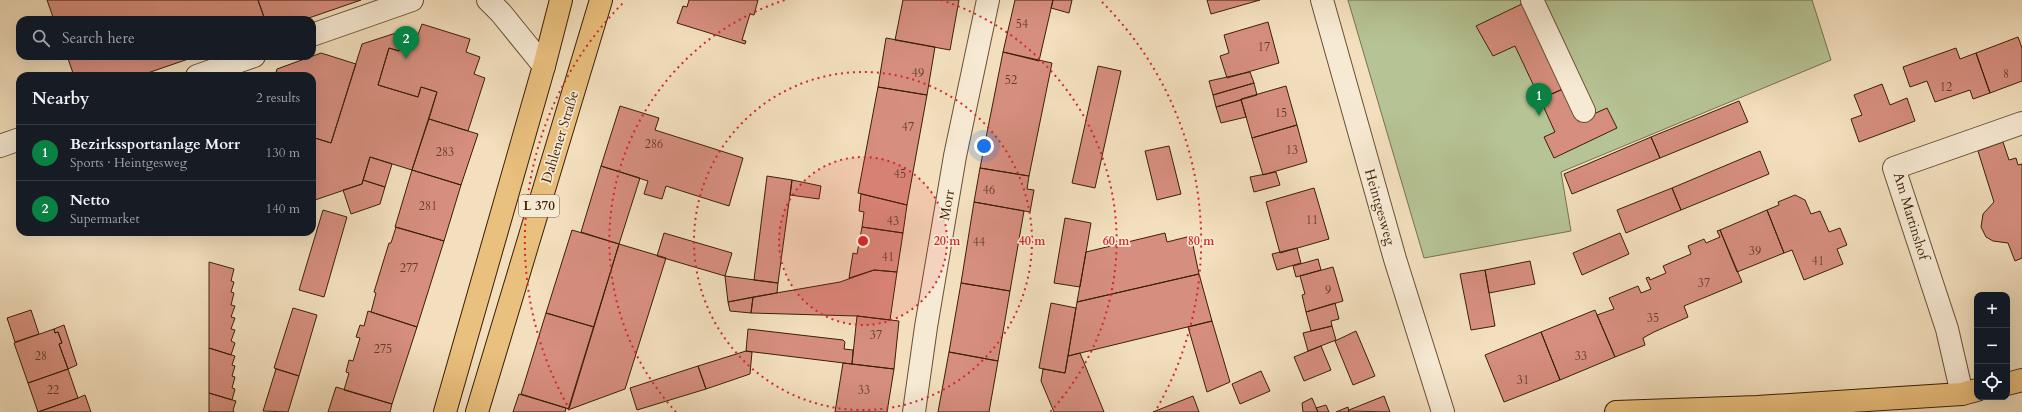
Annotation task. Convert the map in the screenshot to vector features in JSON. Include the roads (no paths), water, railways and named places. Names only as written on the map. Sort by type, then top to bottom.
[{"type":"main road","name":"L 370","points":[[445,412],[544,66],[561,0]]},
{"type":"main road","name":"Dahlener Straße","points":[[477,412],[601,0]]},
{"type":"main road","points":[[2010,383],[2022,380]]},
{"type":"main road","points":[[1616,412],[1757,407],[1877,406],[1970,392]]},
{"type":"street","points":[[316,34],[412,0]]},
{"type":"street","points":[[488,0],[501,13],[544,66]]},
{"type":"street","name":"Morr","points":[[914,412],[926,327],[955,156],[988,0]]},
{"type":"street","name":"Heintgesweg","points":[[1322,0],[1395,259],[1444,412]]},
{"type":"street","points":[[1532,0],[1584,111]]},
{"type":"street","points":[[208,72],[243,60]]},
{"type":"street","name":"Am Martinshof","points":[[1970,392],[1947,329],[1894,168],[2022,123]]},
{"type":"street","points":[[0,146],[16,140]]},
{"type":"place","name":"Netto","points":[[406,59]]},
{"type":"place","name":"Bezirkssportanlage Morr","points":[[1539,116]]}]
